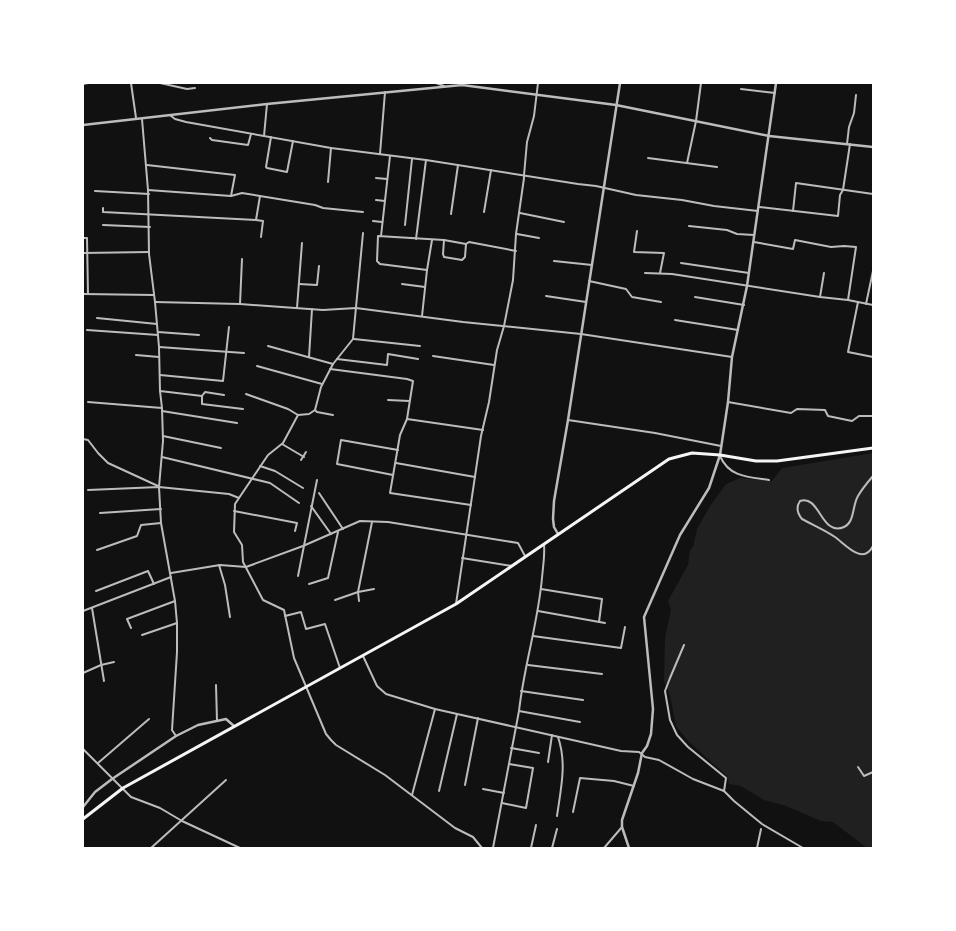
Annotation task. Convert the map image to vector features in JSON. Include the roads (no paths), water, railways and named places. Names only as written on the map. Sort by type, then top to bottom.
[{"type":"main road","points":[[83,819],[123,788],[456,604],[668,459],[692,454],[720,455],[756,461],[777,461],[873,448]]},
{"type":"street","points":[[83,84],[88,83]]},
{"type":"street","points":[[131,83],[136,118]]},
{"type":"street","points":[[160,83],[187,89],[195,88]]},
{"type":"street","points":[[436,83],[444,86]]},
{"type":"street","points":[[456,604],[481,436],[489,402],[494,365],[514,280],[516,234],[520,213],[527,142],[534,116],[538,83]]},
{"type":"street","points":[[558,534],[554,528],[554,502],[620,83]]},
{"type":"street","points":[[686,163],[696,120],[701,83]]},
{"type":"street","points":[[629,848],[622,826],[624,814],[638,773],[642,754],[647,746],[651,734],[653,714],[644,623],[646,612],[680,535],[709,488],[720,455],[728,402],[732,357],[744,305],[759,211],[776,83]]},
{"type":"street","points":[[83,125],[453,84],[616,105],[769,136],[873,147]]},
{"type":"street","points":[[741,89],[775,93]]},
{"type":"street","points":[[380,155],[385,92]]},
{"type":"street","points":[[759,207],[838,216],[849,144],[849,127],[854,113],[856,95]]},
{"type":"street","points":[[264,136],[267,104]]},
{"type":"street","points":[[170,115],[176,119],[186,122],[331,148],[426,160],[524,175],[604,188],[636,195],[759,211]]},
{"type":"street","points":[[142,118],[149,194],[149,252],[158,333],[162,410],[163,436],[159,487],[161,523],[171,573],[177,623],[177,652],[172,730],[176,736]]},
{"type":"street","points":[[210,138],[212,140],[248,145],[250,134]]},
{"type":"street","points":[[271,137],[266,167],[280,171],[287,172],[293,141]]},
{"type":"street","points":[[328,182],[331,148]]},
{"type":"street","points":[[382,236],[382,222],[390,156]]},
{"type":"street","points":[[648,158],[717,167]]},
{"type":"street","points":[[405,225],[412,159]]},
{"type":"street","points":[[416,239],[426,160]]},
{"type":"street","points":[[147,165],[235,175],[231,196]]},
{"type":"street","points":[[451,214],[458,165]]},
{"type":"street","points":[[484,212],[491,170]]},
{"type":"street","points":[[376,178],[387,180]]},
{"type":"street","points":[[793,211],[796,184],[873,194]]},
{"type":"street","points":[[148,190],[231,196],[242,193],[315,205],[323,208],[363,212]]},
{"type":"street","points":[[96,191],[149,194]]},
{"type":"street","points":[[256,220],[260,196]]},
{"type":"street","points":[[376,200],[385,200]]},
{"type":"street","points":[[103,208],[103,212],[263,221],[261,237]]},
{"type":"street","points":[[520,213],[564,222]]},
{"type":"street","points":[[373,222],[382,222]]},
{"type":"street","points":[[103,225],[150,227]]},
{"type":"street","points":[[689,226],[727,230],[737,234],[755,235]]},
{"type":"street","points":[[637,231],[634,252],[664,253],[660,273]]},
{"type":"street","points":[[246,394],[288,409],[298,416],[309,414],[315,410],[322,384],[330,369],[336,358],[353,339],[362,233]]},
{"type":"street","points":[[516,234],[539,238]]},
{"type":"street","points":[[427,270],[380,264],[377,261],[378,236],[444,240],[466,244],[469,242],[516,251]]},
{"type":"street","points":[[83,238],[87,238],[88,294]]},
{"type":"street","points":[[422,316],[432,240]]},
{"type":"street","points":[[444,240],[444,257],[462,260],[465,257],[466,244]]},
{"type":"street","points":[[754,242],[793,249],[795,240],[831,247],[856,247],[848,300]]},
{"type":"street","points":[[297,308],[302,243]]},
{"type":"street","points":[[83,253],[149,252]]},
{"type":"street","points":[[240,304],[242,259]]},
{"type":"street","points":[[554,261],[592,265]]},
{"type":"street","points":[[681,263],[749,273]]},
{"type":"street","points":[[299,284],[317,285],[319,266]]},
{"type":"street","points":[[866,304],[873,270]]},
{"type":"street","points":[[645,273],[672,274],[873,305]]},
{"type":"street","points":[[820,297],[824,273]]},
{"type":"street","points":[[589,281],[626,289],[632,297],[661,302]]},
{"type":"street","points":[[402,284],[426,287]]},
{"type":"street","points":[[83,294],[154,295]]},
{"type":"street","points":[[546,296],[586,302]]},
{"type":"street","points":[[695,297],[744,305]]},
{"type":"street","points":[[155,302],[240,304],[323,310],[356,308],[463,322],[581,334],[732,357]]},
{"type":"street","points":[[859,302],[848,352],[873,357]]},
{"type":"street","points":[[310,357],[312,309]]},
{"type":"street","points":[[97,318],[157,324]]},
{"type":"street","points":[[675,320],[738,330]]},
{"type":"street","points":[[159,375],[223,381],[228,326]]},
{"type":"street","points":[[87,330],[199,335]]},
{"type":"street","points":[[353,339],[420,346]]},
{"type":"street","points":[[268,346],[333,364]]},
{"type":"street","points":[[159,347],[244,353]]},
{"type":"street","points":[[336,358],[387,365],[388,354],[418,359]]},
{"type":"street","points":[[136,355],[159,358]]},
{"type":"street","points":[[433,356],[494,365]]},
{"type":"street","points":[[257,366],[322,384]]},
{"type":"street","points":[[330,369],[413,381],[406,419],[400,435],[390,493],[471,505]]},
{"type":"street","points":[[160,391],[202,396]]},
{"type":"street","points":[[224,395],[205,392],[202,396],[202,404],[243,409]]},
{"type":"street","points":[[388,400],[409,401]]},
{"type":"street","points":[[88,402],[162,410],[238,423]]},
{"type":"street","points":[[728,402],[791,413],[797,409],[825,410],[828,416],[852,421],[859,416],[873,416]]},
{"type":"street","points":[[315,410],[317,412],[333,415]]},
{"type":"street","points":[[298,416],[282,444],[268,455],[236,504],[234,511],[234,532],[242,545],[243,562],[264,600],[284,610],[294,658],[326,734],[331,740],[385,775],[455,828],[473,838],[482,848]]},
{"type":"street","points":[[406,419],[483,430]]},
{"type":"street","points":[[568,420],[655,433],[721,446]]},
{"type":"street","points":[[163,436],[222,448]]},
{"type":"street","points":[[83,439],[88,440],[108,463],[159,487]]},
{"type":"street","points":[[394,475],[337,464],[341,440],[398,450]]},
{"type":"street","points":[[282,444],[304,457]]},
{"type":"street","points":[[301,460],[306,452]]},
{"type":"street","points":[[720,455],[723,464],[729,470],[743,476],[769,480]]},
{"type":"street","points":[[162,457],[270,483],[299,503]]},
{"type":"street","points":[[396,463],[475,477]]},
{"type":"street","points":[[260,466],[275,471],[303,488]]},
{"type":"street","points":[[873,476],[857,497],[851,520],[842,528],[832,527],[826,522],[812,502],[808,500],[800,501],[797,509],[798,514],[802,519],[835,537],[857,553],[864,554],[873,546]]},
{"type":"street","points":[[298,576],[317,480]]},
{"type":"street","points":[[88,490],[159,487],[229,494],[239,498]]},
{"type":"street","points":[[319,493],[343,529]]},
{"type":"street","points":[[311,506],[331,534]]},
{"type":"street","points":[[100,513],[161,509]]},
{"type":"street","points":[[234,511],[297,523],[295,531]]},
{"type":"street","points":[[171,573],[219,565],[246,567],[338,532],[360,521],[388,522],[518,543],[525,556]]},
{"type":"street","points":[[359,601],[358,592],[372,522]]},
{"type":"street","points":[[98,550],[137,536],[141,525],[161,523]]},
{"type":"street","points":[[309,584],[328,578],[338,532]]},
{"type":"street","points":[[493,848],[519,711],[521,691],[538,611],[545,552],[544,544]]},
{"type":"street","points":[[462,558],[512,566]]},
{"type":"street","points":[[219,565],[225,585],[230,617]]},
{"type":"street","points":[[96,591],[148,571],[154,584]]},
{"type":"street","points":[[83,611],[171,577]]},
{"type":"street","points":[[335,600],[358,592],[374,589]]},
{"type":"street","points":[[541,589],[602,599],[599,622]]},
{"type":"street","points":[[131,628],[127,619],[175,601]]},
{"type":"street","points":[[92,608],[104,682]]},
{"type":"street","points":[[538,611],[605,623]]},
{"type":"street","points":[[285,616],[301,612],[306,629],[326,624],[340,668]]},
{"type":"street","points":[[142,635],[177,623]]},
{"type":"street","points":[[533,636],[621,648],[625,627]]},
{"type":"street","points":[[684,645],[665,691],[670,720],[677,735],[688,747],[726,778],[724,791]]},
{"type":"street","points":[[362,655],[377,686],[386,694],[435,709],[558,737],[620,750],[639,752],[646,757],[659,760],[703,784],[717,787],[724,791],[762,824],[803,848]]},
{"type":"street","points":[[83,673],[101,665],[114,662]]},
{"type":"street","points":[[527,665],[602,674]]},
{"type":"street","points":[[216,685],[216,721]]},
{"type":"street","points":[[521,691],[583,700]]},
{"type":"street","points":[[412,795],[435,709]]},
{"type":"street","points":[[519,711],[580,722]]},
{"type":"street","points":[[439,791],[457,714]]},
{"type":"street","points":[[465,785],[478,718]]},
{"type":"street","points":[[98,763],[149,719]]},
{"type":"street","points":[[83,807],[95,792],[112,778],[176,736],[198,725],[226,719],[234,726]]},
{"type":"street","points":[[548,762],[552,735]]},
{"type":"street","points":[[557,816],[564,773],[563,755],[558,737]]},
{"type":"street","points":[[511,748],[539,753]]},
{"type":"street","points":[[84,751],[98,763],[131,797],[160,808],[182,821],[240,848]]},
{"type":"street","points":[[502,803],[526,808],[533,768],[509,764]]},
{"type":"street","points":[[858,767],[864,776],[873,772]]},
{"type":"street","points":[[573,812],[580,778],[614,781],[634,786]]},
{"type":"street","points":[[151,848],[226,780]]},
{"type":"street","points":[[484,788],[504,793]]},
{"type":"street","points":[[530,848],[536,825]]},
{"type":"street","points":[[604,848],[622,826]]},
{"type":"street","points":[[552,848],[557,829]]},
{"type":"street","points":[[757,848],[761,829]]}]
